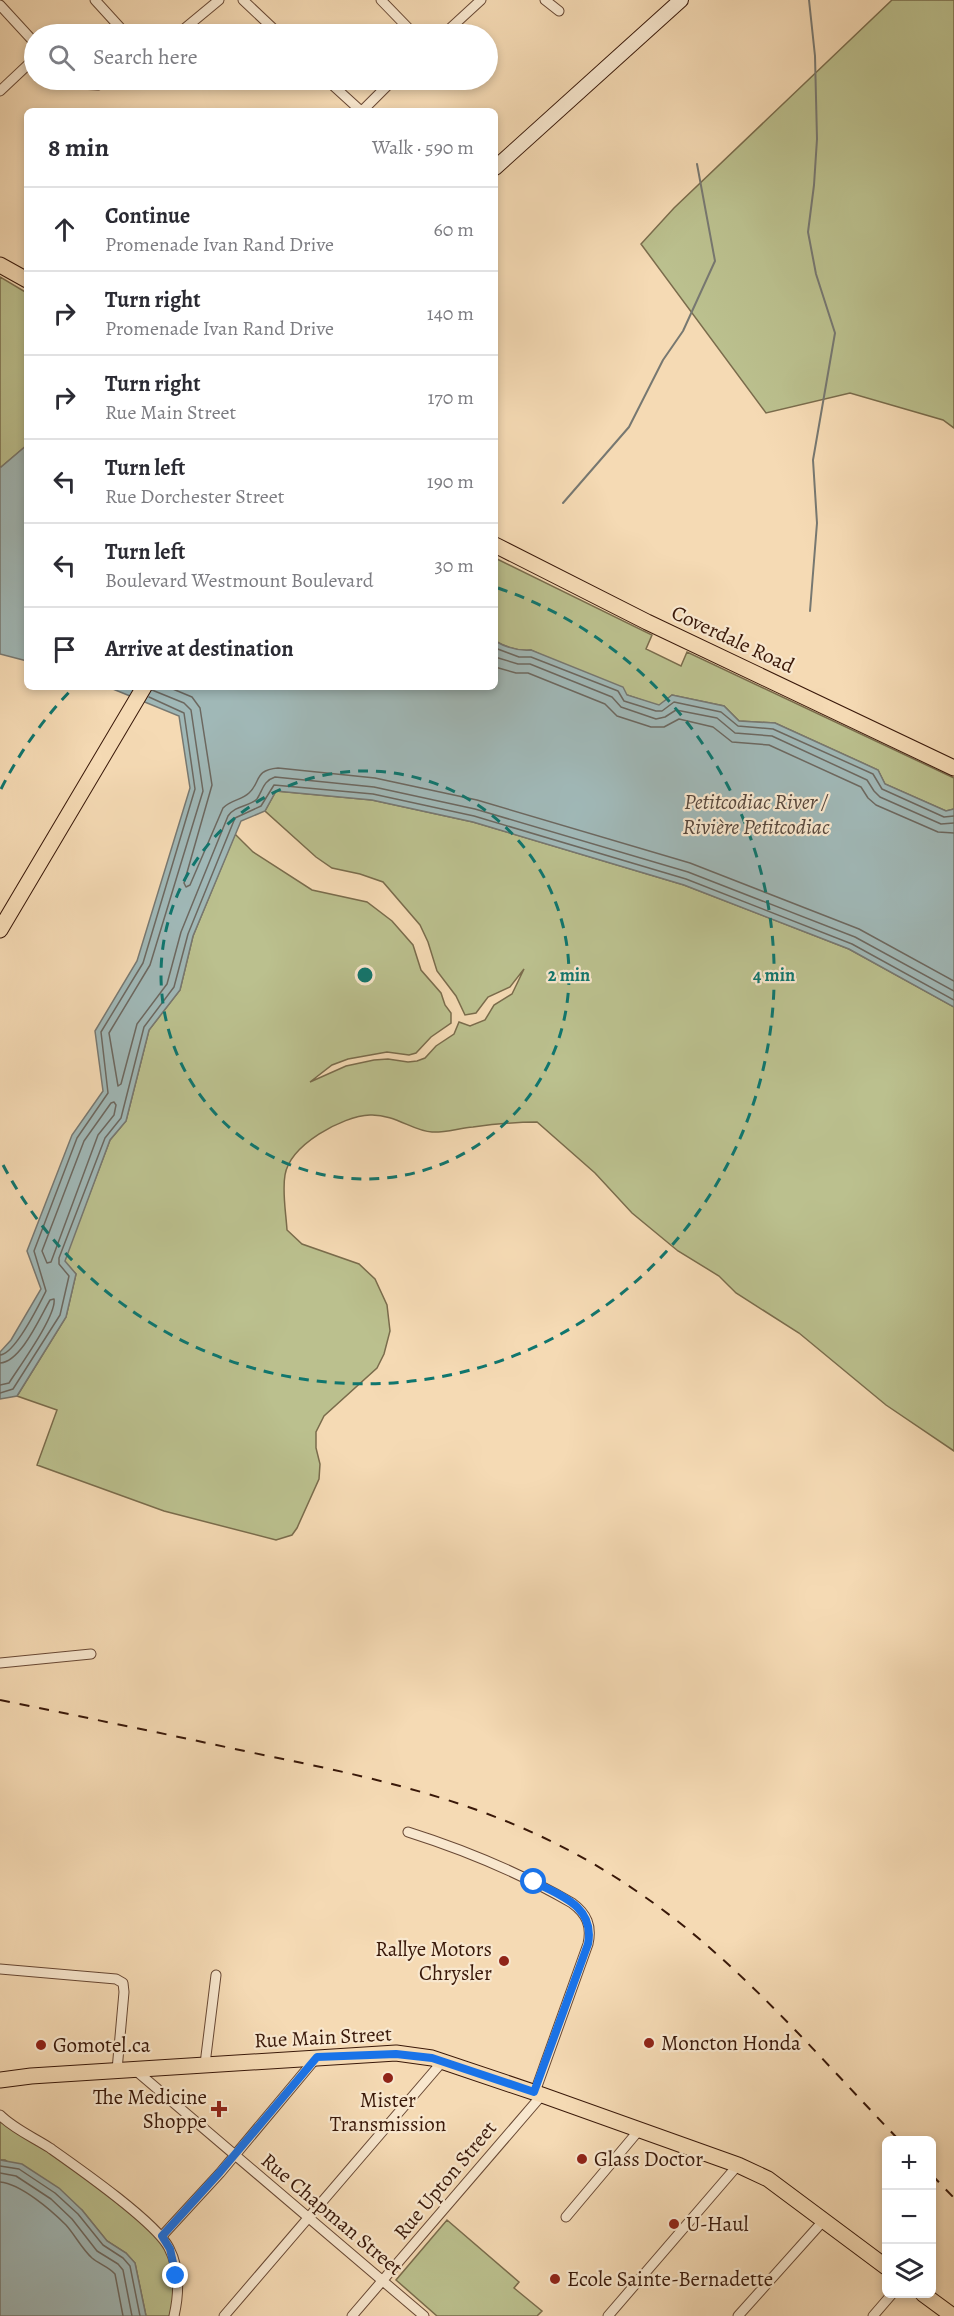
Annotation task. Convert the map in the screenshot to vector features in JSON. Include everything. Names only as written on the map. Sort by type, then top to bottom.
[{"type":"main road","points":[[498,165],[681,0]]},
{"type":"main road","points":[[0,265],[24,278]]},
{"type":"main road","name":"Coverdale Road","points":[[498,547],[647,622],[953,767]]},
{"type":"main road","points":[[0,930],[142,690]]},
{"type":"main road","name":"Rue Main Street","points":[[0,2080],[317,2057],[396,2054],[432,2058],[538,2093],[738,2165],[768,2180],[882,2263]]},
{"type":"main road","points":[[928,2298],[953,2316]]},
{"type":"street","points":[[95,0],[117,24]]},
{"type":"street","points":[[190,24],[219,0]]},
{"type":"street","points":[[243,0],[268,24]]},
{"type":"street","points":[[381,0],[404,24]]},
{"type":"street","points":[[455,24],[481,0]]},
{"type":"street","points":[[545,0],[559,11]]},
{"type":"street","points":[[0,5],[24,31]]},
{"type":"street","points":[[0,91],[24,68]]},
{"type":"street","points":[[338,90],[358,108]]},
{"type":"street","points":[[364,108],[383,90]]},
{"type":"street","points":[[0,1663],[92,1654]]},
{"type":"street","points":[[408,1832],[508,1869],[572,1903],[580,1909],[587,1920],[590,1928],[588,1944],[538,2093]]},
{"type":"street","points":[[0,1969],[116,1979],[123,1983],[117,2070]]},
{"type":"street","points":[[205,2064],[216,1975]]},
{"type":"street","points":[[162,2236],[317,2057]]},
{"type":"street","points":[[224,2316],[442,2062]]},
{"type":"street","name":"Rue Chapman Street","points":[[134,2069],[424,2316]]},
{"type":"street","name":"Rue Upton Street","points":[[352,2316],[538,2093]]},
{"type":"street","points":[[0,2115],[92,2179],[162,2236],[170,2249],[175,2265],[178,2298],[174,2316]]},
{"type":"street","points":[[566,2217],[640,2129]]},
{"type":"street","points":[[608,2316],[738,2165]]},
{"type":"street","points":[[738,2316],[824,2220]]},
{"type":"street","points":[[873,2316],[889,2298]]},
{"type":"green space","points":[[892,0],[954,0],[954,428],[943,420],[850,393],[766,413],[641,244],[674,208]]},
{"type":"green space","points":[[0,277],[24,291],[24,448],[0,468]]},
{"type":"green space","points":[[498,559],[652,635],[646,649],[681,666],[687,652],[954,778],[954,809],[946,811],[885,784],[878,770],[775,723],[739,721],[724,706],[672,695],[659,706],[627,695],[531,650],[504,646],[498,643]]},
{"type":"green space","points":[[276,791],[372,800],[473,822],[684,885],[849,949],[954,1007],[954,1451],[886,1405],[799,1333],[736,1293],[719,1276],[678,1251],[632,1213],[595,1173],[537,1122],[497,1124],[432,1132],[388,1117],[370,1115],[346,1121],[319,1134],[296,1153],[285,1175],[287,1230],[302,1244],[359,1264],[375,1279],[387,1305],[390,1331],[384,1354],[377,1368],[324,1416],[316,1432],[316,1448],[320,1464],[319,1479],[292,1535],[276,1540],[164,1511],[37,1465],[57,1410],[17,1396],[66,1317],[76,1274],[64,1261],[110,1140],[126,1121],[149,1030],[180,990],[193,936],[235,834],[253,852],[312,890],[367,902],[392,921],[413,945],[421,970],[441,993],[451,1013],[451,1023],[431,1037],[416,1053],[409,1055],[387,1052],[348,1059],[332,1065],[310,1082],[346,1066],[374,1060],[388,1059],[408,1062],[425,1058],[436,1046],[454,1034],[459,1022],[470,1026],[485,1020],[494,1005],[512,994],[524,969],[510,987],[488,997],[476,1013],[465,1015],[456,996],[437,971],[420,925],[383,882],[332,868],[316,857],[265,811]]},
{"type":"green space","points":[[0,2115],[49,2147],[162,2236],[175,2265],[174,2316],[146,2316],[135,2263],[126,2253],[107,2241],[82,2210],[5,2160],[0,2160]]},
{"type":"green space","points":[[447,2220],[519,2282],[514,2288],[542,2311],[537,2316],[437,2316],[396,2280]]},
{"type":"water","points":[[24,448],[24,660],[0,654],[0,468]]},
{"type":"water","name":"Petitcodiac River / Rivière Petitcodiac","points":[[498,643],[504,646],[531,650],[623,687],[627,695],[659,705],[672,695],[724,706],[739,721],[775,723],[878,770],[885,784],[946,811],[954,809],[954,1007],[849,949],[684,885],[473,822],[372,800],[276,791],[265,811],[241,821],[193,936],[180,990],[149,1030],[126,1121],[110,1140],[65,1261],[76,1274],[66,1317],[17,1396],[0,1399],[0,1352],[11,1340],[41,1289],[27,1251],[72,1135],[103,1091],[95,1031],[137,961],[190,788],[179,716],[115,690],[498,690]]},
{"type":"water","points":[[0,2160],[22,2164],[59,2188],[82,2210],[107,2241],[126,2253],[135,2263],[146,2316],[0,2316]]},
{"type":"waterway","points":[[809,0],[815,56],[817,139],[808,232],[816,274],[835,333],[813,460],[817,523],[810,611]]},
{"type":"waterway","points":[[563,503],[629,427],[663,360],[683,331],[715,261],[697,164]]},
{"type":"railway","points":[[0,1700],[303,1763],[406,1788],[455,1802],[551,1841],[598,1866],[645,1897],[714,1951],[778,2012],[895,2136]]},
{"type":"railway","points":[[936,2179],[954,2198]]},
{"type":"place","name":"Rallye Motors Chrysler","points":[[504,1961]]},
{"type":"place","name":"Moncton Honda","points":[[649,2043]]},
{"type":"place","name":"Gomotel.ca","points":[[41,2045]]},
{"type":"place","name":"Mister Transmission","points":[[388,2078]]},
{"type":"place","name":"The Medicine Shoppe","points":[[219,2109]]},
{"type":"place","name":"Glass Doctor","points":[[582,2159]]},
{"type":"place","name":"U-Haul","points":[[674,2224]]},
{"type":"place","name":"Ecole Sainte-Bernadette","points":[[555,2279]]},
{"type":"route","points":[[176,2276],[170,2249],[162,2236],[220,2172],[317,2057],[396,2054],[432,2058],[534,2092],[588,1944],[590,1928],[580,1909],[534,1882]]}]
